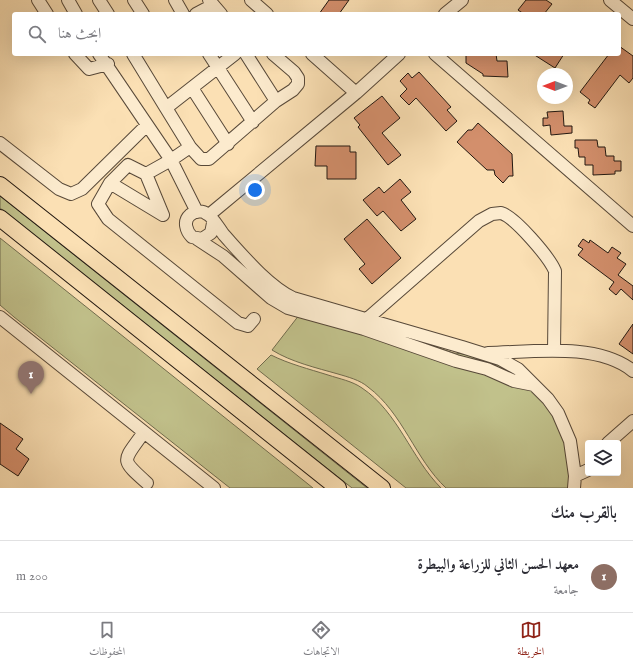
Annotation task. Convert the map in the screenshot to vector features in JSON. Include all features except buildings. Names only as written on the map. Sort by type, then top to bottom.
[{"type":"main road","points":[[0,185],[382,488]]},
{"type":"main road","points":[[0,218],[338,488]]},
{"type":"street","points":[[38,0],[46,12]]},
{"type":"street","points":[[68,0],[75,12]]},
{"type":"street","points":[[99,0],[107,12]]},
{"type":"street","points":[[134,0],[142,12]]},
{"type":"street","points":[[175,0],[183,12]]},
{"type":"street","points":[[251,0],[265,12]]},
{"type":"street","points":[[447,12],[462,0]]},
{"type":"street","points":[[610,0],[633,19]]},
{"type":"street","points":[[201,12],[215,6]]},
{"type":"street","points":[[77,56],[89,69],[108,64]]},
{"type":"street","points":[[101,56],[108,64],[146,126],[171,160],[207,216],[270,282],[286,294],[304,301],[481,353],[518,369],[551,404],[564,426],[571,446],[575,476],[574,488]]},
{"type":"street","points":[[135,56],[190,147],[201,159],[205,160],[228,144],[276,101],[294,90],[298,84],[298,78],[294,72],[275,56]]},
{"type":"street","points":[[210,56],[253,122]]},
{"type":"street","points":[[166,108],[233,56]]},
{"type":"street","points":[[247,56],[276,101]]},
{"type":"street","points":[[314,56],[356,93]]},
{"type":"street","points":[[397,56],[356,93],[207,216],[190,215],[186,225],[188,233],[223,256],[271,298],[288,308],[364,329],[456,361],[487,369],[514,381],[534,385]]},
{"type":"street","points":[[437,56],[633,226]]},
{"type":"street","points":[[192,88],[228,144]]},
{"type":"street","points":[[0,143],[59,190],[71,194],[82,188],[146,126]]},
{"type":"street","points":[[146,174],[190,147]]},
{"type":"street","points":[[110,183],[163,215],[146,174],[128,166],[110,183],[98,204],[108,219],[238,323],[248,326],[254,319]]},
{"type":"street","points":[[367,319],[479,221],[492,214],[501,213],[519,227],[537,245],[550,261],[555,271],[554,351]]},
{"type":"street","points":[[197,239],[202,239],[209,235],[212,231],[207,216]]},
{"type":"street","points":[[0,317],[214,488]]},
{"type":"street","points":[[481,353],[554,351],[591,354],[605,356],[618,361],[633,371]]},
{"type":"street","points":[[611,440],[633,421]]},
{"type":"street","points":[[144,432],[128,454],[126,463],[128,467],[147,483]]},
{"type":"street","points":[[575,476],[585,471]]},
{"type":"green space","points":[[0,196],[367,488],[352,488],[0,208]]},
{"type":"green space","points":[[0,238],[313,488],[230,488],[14,317],[0,305]]},
{"type":"green space","points":[[303,310],[370,325],[454,353],[472,355],[502,365],[536,388],[566,436],[570,488],[446,488],[426,464],[391,410],[368,387],[354,379],[296,361],[272,350]]},
{"type":"green space","points":[[271,355],[292,364],[350,382],[362,388],[374,398],[395,422],[430,476],[441,488],[406,488],[257,369]]},
{"type":"place","name":"معهد الحسن الثاني للزراعة والبيطرة","points":[[31,394]]}]
